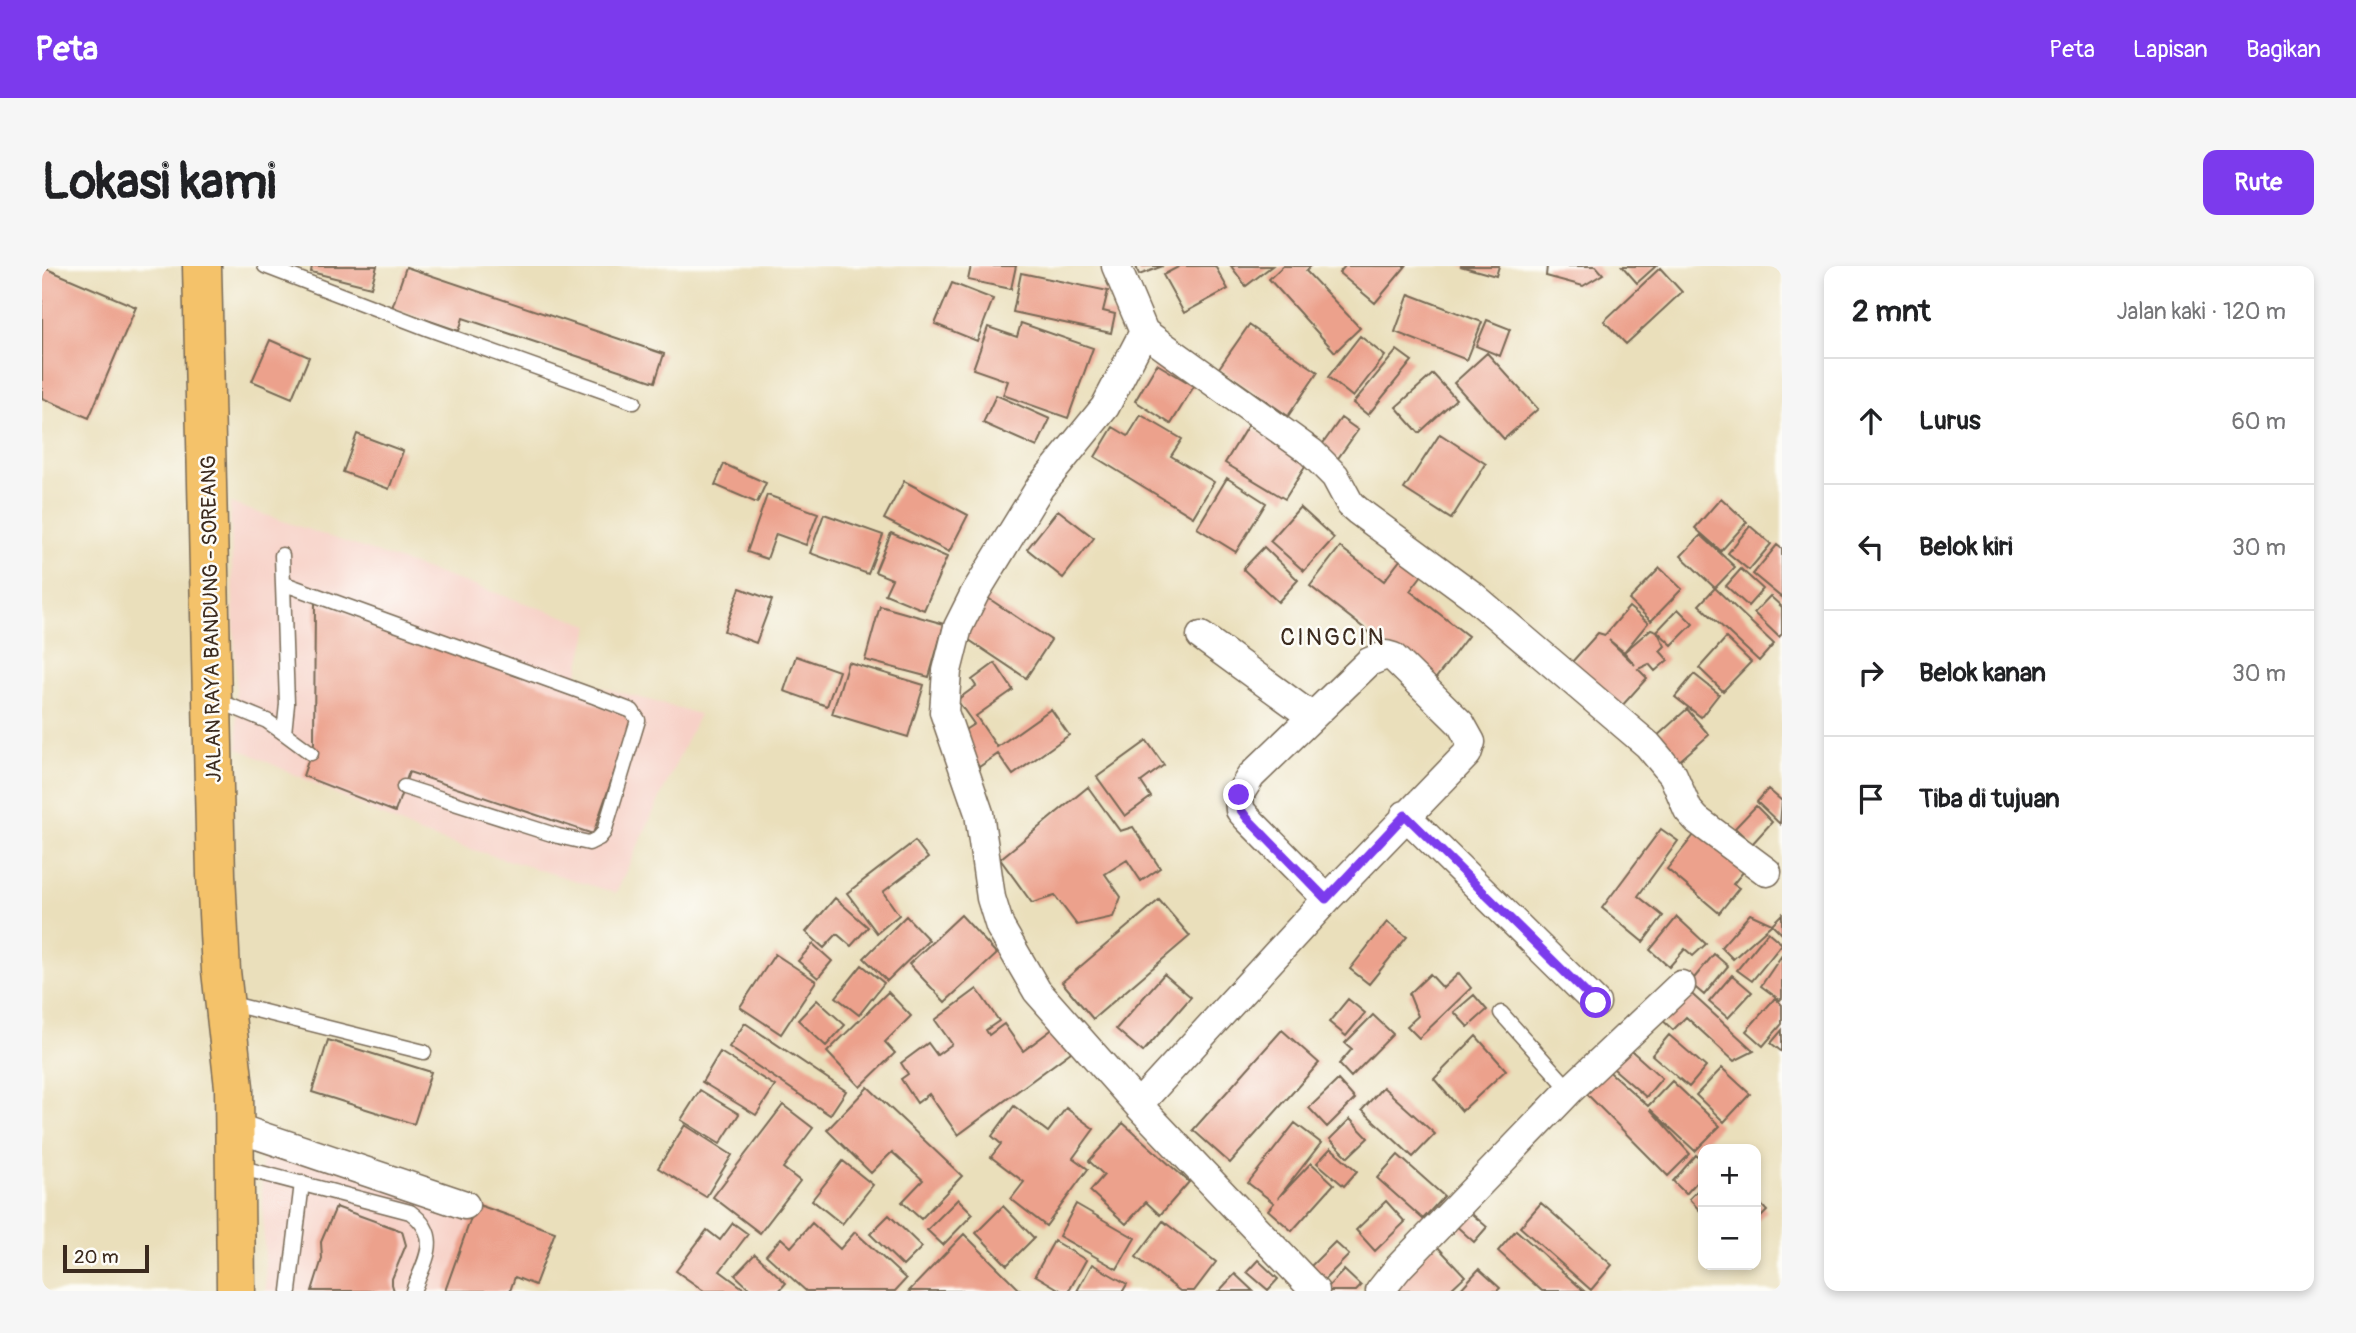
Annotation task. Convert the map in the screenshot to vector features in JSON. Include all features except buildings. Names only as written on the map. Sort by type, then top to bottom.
[{"type":"main road","name":"JALAN RAYA BANDUNG - SOREANG","points":[[202,266],[221,992],[234,1087],[236,1291]]},
{"type":"main road","name":"JALAN RAYA BANDUNG - SOREANG","points":[[211,1291],[208,1086],[221,992]]},
{"type":"street","points":[[1116,266],[1144,332],[1311,452],[1335,476],[1350,504],[1358,511],[1472,595],[1599,700],[1648,745],[1672,775],[1688,810],[1697,820],[1767,872]]},
{"type":"street","points":[[1144,332],[1105,407],[1040,487],[975,593],[958,627],[947,671],[944,712],[979,813],[991,898],[1000,927],[1037,991],[1138,1105],[1315,1291]]},
{"type":"street","points":[[1201,636],[1312,717]]},
{"type":"street","points":[[1138,1105],[1326,899],[1467,754],[1471,742],[1461,724],[1393,657],[1386,655],[1369,662],[1251,776],[1241,789],[1239,803],[1247,818],[1326,899]]},
{"type":"street","points":[[1405,815],[1596,1003]]},
{"type":"street","points":[[1380,1291],[1399,1267],[1570,1090],[1681,985]]},
{"type":"street","points":[[234,1127],[465,1205]]},
{"type":"lane","points":[[265,266],[429,329],[634,402]]},
{"type":"lane","points":[[282,555],[285,584],[284,733]]},
{"type":"lane","points":[[285,584],[561,683],[632,711],[638,720],[604,832],[589,843],[558,836],[404,787]]},
{"type":"lane","points":[[213,699],[267,721],[311,753]]},
{"type":"lane","points":[[221,992],[424,1052]]},
{"type":"lane","points":[[1501,1013],[1570,1090]]},
{"type":"lane","points":[[234,1166],[410,1212],[421,1220],[429,1233],[430,1248],[413,1291]]},
{"type":"lane","points":[[289,1291],[302,1183]]},
{"type":"shaded area","points":[[230,503],[590,625],[576,680],[699,714],[616,893],[421,834],[238,748]]},
{"type":"shaded area","points":[[260,1137],[518,1228],[493,1291],[266,1291]]},
{"type":"district","name":"CINGCIN","points":[[1333,637]]},
{"type":"route","points":[[1239,795],[1241,810],[1247,818],[1326,899],[1405,815],[1596,1003]]}]
